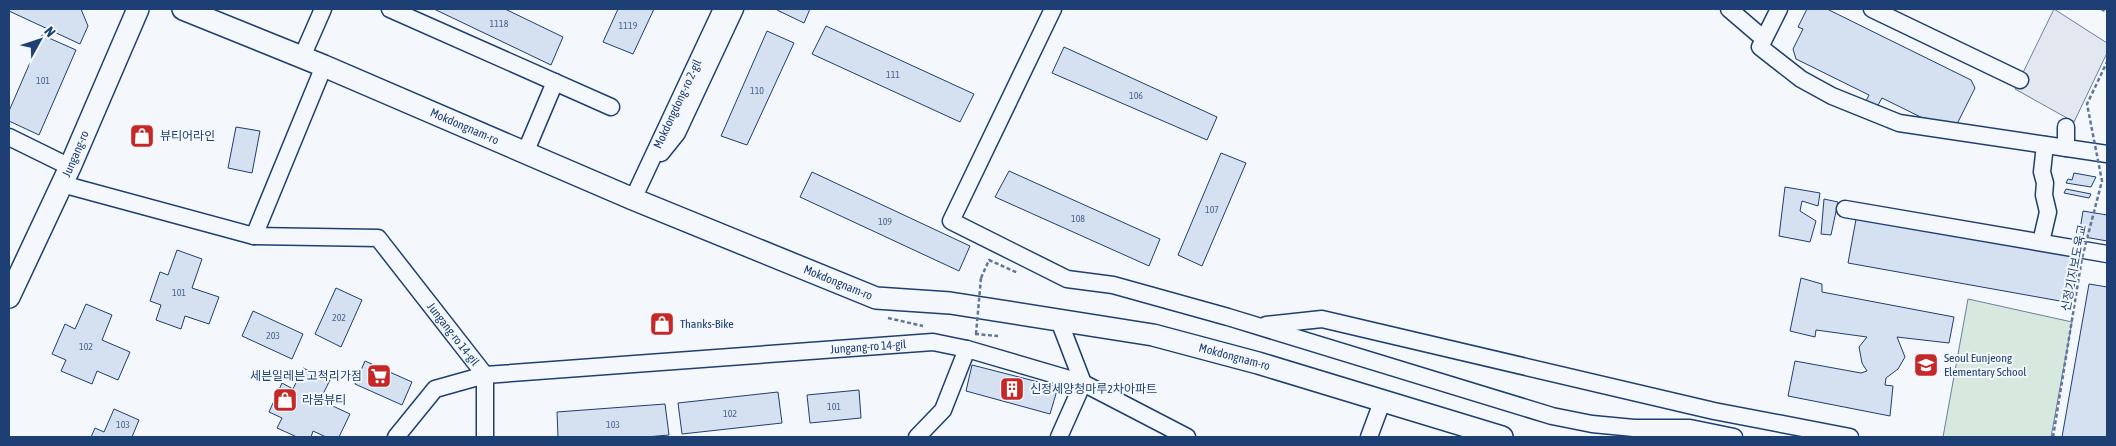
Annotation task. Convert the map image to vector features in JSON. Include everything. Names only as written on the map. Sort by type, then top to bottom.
[{"type":"main road","name":"Jungang-ro","points":[[9,297],[66,176],[138,9]]},
{"type":"main road","name":"Mokdongnam-ro","points":[[183,9],[324,66],[633,199],[876,298],[950,303],[1058,318],[1153,335],[1258,363],[1477,434],[1502,437]]},
{"type":"street","points":[[302,57],[324,9]]},
{"type":"street","points":[[390,9],[611,107]]},
{"type":"street","name":"Mokdongdong-ro 2-gil","points":[[633,199],[722,9]]},
{"type":"street","points":[[644,174],[677,133],[735,9]]},
{"type":"street","points":[[1053,9],[951,221],[1066,278],[1113,285],[1259,326],[1552,416],[1592,424],[1634,428],[1690,428],[1734,437]]},
{"type":"street","points":[[1729,9],[1764,39]]},
{"type":"street","points":[[1779,9],[1760,47],[1800,79],[1832,96],[1899,123],[2107,154]]},
{"type":"street","points":[[1872,9],[2020,80]]},
{"type":"street","points":[[254,236],[324,66]]},
{"type":"street","points":[[525,153],[555,82]]},
{"type":"street","points":[[2066,127],[2066,148]]},
{"type":"street","name":"Jungang-ro 14-gil","points":[[9,137],[66,176],[254,236],[378,238],[485,375],[933,342],[967,349],[1083,383],[1187,437]]},
{"type":"street","points":[[2041,242],[2048,212],[2042,172],[2045,145]]},
{"type":"street","points":[[1845,209],[2107,254]]},
{"type":"street","points":[[1058,318],[1083,383],[1059,437]]},
{"type":"street","points":[[1259,326],[1322,319],[1704,408],[1850,437]]},
{"type":"street","points":[[917,437],[944,410],[967,349]]},
{"type":"street","points":[[396,437],[435,389],[485,375],[486,437]]},
{"type":"street","points":[[1369,437],[1382,402]]},
{"type":"path","points":[[2101,9],[2107,12]]},
{"type":"path","name":"신정기지보도육교","points":[[2053,437],[2082,258],[2102,181],[2087,104],[2107,62]]},
{"type":"path","points":[[998,336],[976,334],[981,278],[989,260],[1020,274]]},
{"type":"shaded area","points":[[2054,9],[2107,43],[2107,53],[2074,122],[2015,89]]},
{"type":"shaded area","points":[[1968,299],[2072,322],[2051,437],[1943,437]]},
{"type":"building","points":[[9,9],[81,9],[88,26],[80,44],[9,11]]},
{"type":"building","points":[[434,9],[505,9],[563,37],[551,65]]},
{"type":"building","points":[[618,9],[654,9],[633,54],[603,42]]},
{"type":"building","points":[[778,9],[810,9],[804,23]]},
{"type":"building","points":[[1807,9],[1827,9],[1971,80],[1975,88],[1956,126],[1945,129],[1882,98],[1877,107],[1866,101],[1869,95],[1796,59],[1793,49],[1803,29],[1798,27]]},
{"type":"building","points":[[826,26],[974,94],[960,122],[812,54]]},
{"type":"building","points":[[767,31],[794,43],[747,145],[721,136]]},
{"type":"building","points":[[42,35],[76,50],[39,135],[9,121],[9,111]]},
{"type":"building","points":[[1064,47],[1217,117],[1207,140],[1052,73]]},
{"type":"building","points":[[236,127],[260,131],[252,173],[228,168]]},
{"type":"building","points":[[1221,153],[1246,163],[1202,266],[1178,255]]},
{"type":"building","points":[[1009,171],[1160,239],[1149,266],[995,197]]},
{"type":"building","points":[[812,172],[970,246],[959,271],[800,197]]},
{"type":"building","points":[[2074,173],[2096,177],[2091,187],[2066,183],[2068,179],[2072,180]]},
{"type":"building","points":[[1785,187],[1820,193],[1818,206],[1802,201],[1800,211],[1816,221],[1810,242],[1779,236]]},
{"type":"building","points":[[2066,189],[2091,194],[2089,198],[2064,193]]},
{"type":"building","points":[[1824,199],[1838,202],[1831,235],[1821,234]]},
{"type":"building","points":[[2083,211],[2107,215],[2107,241],[2079,236]]},
{"type":"building","points":[[1857,214],[2080,255],[2071,303],[1848,263]]},
{"type":"building","points":[[177,250],[202,259],[192,288],[219,297],[209,324],[185,316],[181,329],[156,320],[161,305],[150,301],[160,272],[168,275]]},
{"type":"building","points":[[1801,278],[1822,284],[1822,292],[1954,317],[1949,343],[1897,337],[1905,357],[1898,369],[1886,378],[1885,385],[1893,386],[1890,416],[1788,396],[1795,361],[1861,373],[1867,371],[1862,363],[1859,347],[1867,337],[1816,330],[1815,337],[1790,331]]},
{"type":"building","points":[[2089,284],[2107,287],[2107,437],[2062,437]]},
{"type":"building","points":[[336,288],[362,300],[341,347],[315,334]]},
{"type":"building","points":[[86,304],[112,315],[102,340],[130,352],[118,380],[97,371],[92,384],[61,371],[66,360],[52,354],[65,324],[75,329]]},
{"type":"building","points":[[253,311],[303,334],[292,359],[242,336]]},
{"type":"building","points":[[365,361],[412,382],[402,405],[355,384]]},
{"type":"building","name":"신정세양청마루2차아파트","points":[[972,365],[1058,387],[1050,414],[966,391]]},
{"type":"building","points":[[303,368],[330,380],[320,400],[350,414],[339,437],[326,437],[313,431],[311,437],[297,437],[277,428],[282,418],[269,412],[282,383],[293,389]]},
{"type":"building","points":[[859,390],[861,418],[810,423],[807,395]]},
{"type":"building","points":[[778,392],[782,423],[682,434],[678,403]]},
{"type":"building","points":[[665,404],[669,435],[646,437],[558,437],[557,412]]},
{"type":"building","points":[[114,409],[139,420],[132,437],[91,437],[95,428],[104,432]]},
{"type":"place","name":"뷰티어라인","points":[[142,136]]},
{"type":"place","name":"Thanks-Bike","points":[[662,324]]},
{"type":"place","name":"Seoul Eunjeong Elementary School","points":[[1926,365]]},
{"type":"place","name":"세븐일레븐 고척리가점","points":[[379,376]]},
{"type":"place","name":"신정세양청마루2차아파트","points":[[1012,389]]},
{"type":"place","name":"라붐뷰티","points":[[285,400]]}]
